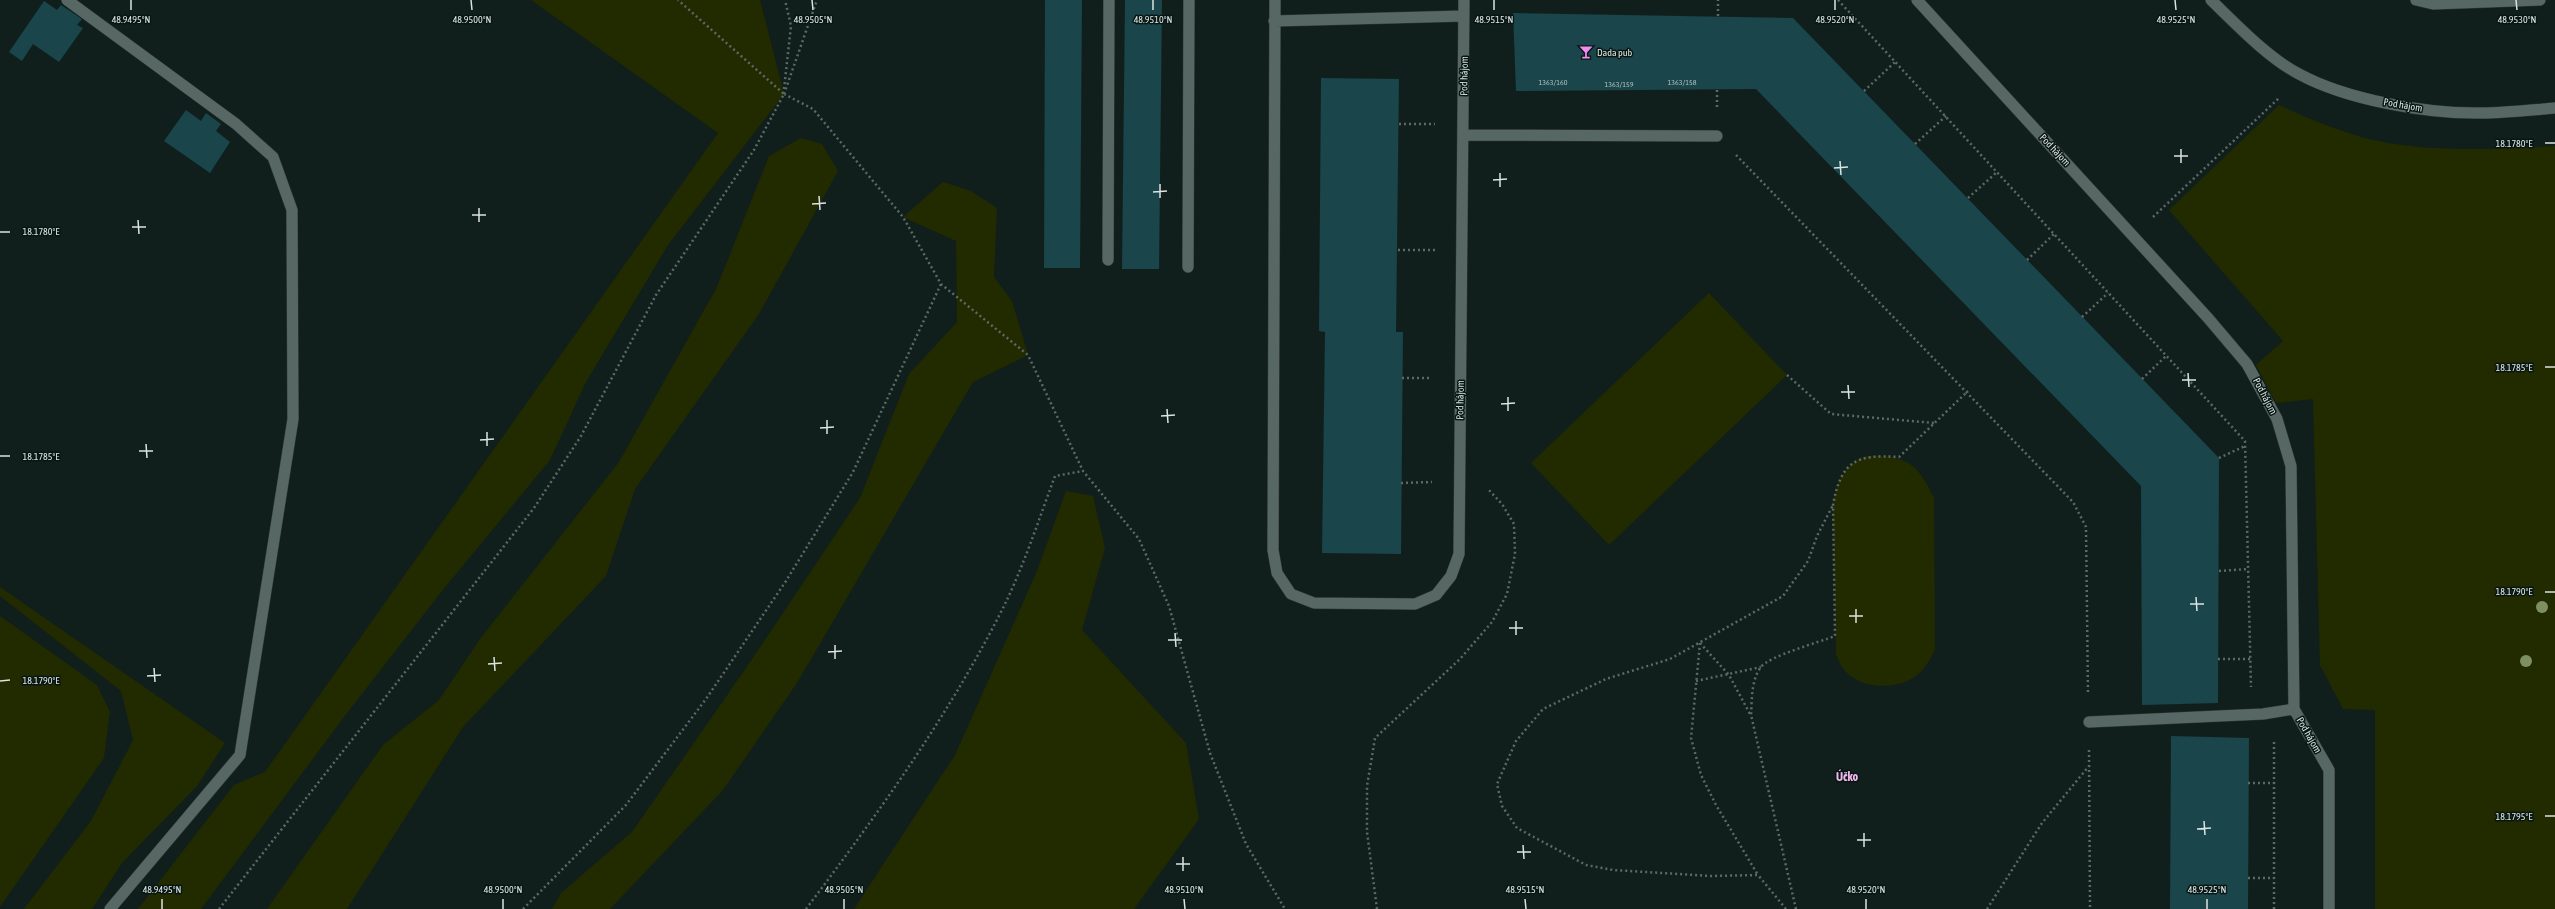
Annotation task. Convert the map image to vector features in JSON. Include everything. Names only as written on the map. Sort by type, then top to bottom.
[{"type":"street","points":[[67,0],[236,124],[273,157],[292,210],[293,419],[240,755],[110,909]]},
{"type":"street","points":[[1108,260],[1109,0]]},
{"type":"street","points":[[1188,267],[1190,0]]},
{"type":"street","name":"Pod hájom","points":[[1275,0],[1273,550],[1277,573],[1291,594],[1314,603],[1415,604],[1436,595],[1451,576],[1459,554],[1464,0]]},
{"type":"street","name":"Pod hájom","points":[[1917,0],[2133,235],[2248,364],[2277,419],[2291,466],[2294,709],[2329,770],[2329,909]]},
{"type":"street","name":"Pod hájom","points":[[2210,0],[2254,40],[2298,74],[2344,94],[2422,109],[2481,113],[2555,108]]},
{"type":"street","points":[[2416,0],[2433,4],[2540,0]]},
{"type":"street","points":[[1274,21],[1464,16]]},
{"type":"street","points":[[1463,129],[1717,136]]},
{"type":"street","points":[[2089,722],[2263,714],[2294,709]]},
{"type":"path","points":[[678,0],[784,94],[813,109],[903,217],[941,284],[1028,355],[1083,471],[1139,539],[1169,606],[1210,753],[1246,844],[1284,909]]},
{"type":"path","points":[[784,94],[791,26],[785,0]]},
{"type":"path","points":[[219,909],[534,508],[581,436],[656,295],[754,150],[784,94],[817,0]]},
{"type":"path","points":[[1718,0],[1718,16]]},
{"type":"path","points":[[1838,0],[2245,441],[2250,686],[2275,742],[2274,909]]},
{"type":"path","points":[[1864,91],[1895,62]]},
{"type":"path","points":[[2133,235],[2279,98]]},
{"type":"path","points":[[1915,144],[1946,116]]},
{"type":"path","points":[[1399,124],[1463,129]]},
{"type":"path","points":[[1717,136],[1968,391],[2073,502],[2086,527],[2090,909]]},
{"type":"path","points":[[1968,198],[1997,172]]},
{"type":"path","points":[[2027,260],[2054,234]]},
{"type":"path","points":[[1398,250],[1462,250]]},
{"type":"path","points":[[523,909],[626,805],[706,699],[782,587],[853,472],[941,284]]},
{"type":"path","points":[[2082,317],[2108,293]]},
{"type":"path","points":[[2142,379],[2166,356]]},
{"type":"path","points":[[1787,375],[1831,414],[1935,423]]},
{"type":"path","points":[[1696,681],[1729,675],[1761,666],[1778,656],[1835,636],[1833,506],[1837,486],[1852,465],[1862,457],[1899,457],[1968,391]]},
{"type":"path","points":[[2219,458],[2245,446]]},
{"type":"path","points":[[806,909],[874,818],[954,700],[1004,607],[1055,476],[1083,471]]},
{"type":"path","points":[[1377,909],[1367,825],[1367,786],[1375,738],[1460,660],[1492,622],[1508,587],[1515,554],[1514,524],[1502,504],[1487,488],[1459,482]]},
{"type":"path","points":[[1758,875],[1710,876],[1613,870],[1586,865],[1517,828],[1502,806],[1497,784],[1516,741],[1543,709],[1606,679],[1670,659],[1783,596],[1808,561],[1817,536],[1833,506]]},
{"type":"path","points":[[2219,571],[2248,569]]},
{"type":"path","points":[[1700,642],[1729,675],[1751,715]]},
{"type":"path","points":[[1700,642],[1691,738],[1701,775],[1716,805],[1758,875],[1786,909]]},
{"type":"path","points":[[2218,659],[2250,659]]},
{"type":"path","points":[[1761,666],[1752,689],[1751,715],[1796,909]]},
{"type":"path","points":[[1987,909],[2042,823],[2089,766]]},
{"type":"path","points":[[2248,783],[2274,783]]},
{"type":"path","points":[[2248,878],[2274,878]]},
{"type":"green space","points":[[531,0],[760,0],[784,94],[668,245],[586,382],[550,460],[442,591],[344,717],[201,909],[138,909],[234,785],[265,772],[718,133]]},
{"type":"green space","points":[[2279,105],[2332,127],[2388,143],[2450,149],[2555,146],[2555,909],[2375,909],[2375,710],[2343,709],[2320,665],[2313,399],[2276,403],[2256,365],[2283,341],[2169,210]]},
{"type":"green space","points":[[801,138],[822,144],[838,171],[759,314],[635,489],[606,576],[463,727],[347,909],[267,909],[383,745],[439,700],[480,639],[619,462],[717,287],[769,156]]},
{"type":"green space","points":[[943,182],[971,191],[997,208],[994,277],[1012,301],[1028,355],[973,382],[797,683],[723,790],[610,909],[552,909],[561,893],[632,832],[748,665],[860,498],[909,374],[957,322],[956,241],[903,217]]},
{"type":"green space","points":[[1709,293],[1787,375],[1609,545],[1531,463]]},
{"type":"green space","points":[[1883,456],[1902,460],[1915,468],[1925,481],[1934,498],[1935,649],[1926,665],[1913,678],[1905,682],[1887,686],[1877,686],[1859,681],[1851,676],[1844,670],[1836,654],[1833,505],[1838,484],[1849,466],[1863,457]]},
{"type":"green space","points":[[1066,491],[1093,496],[1105,548],[1082,630],[1186,743],[1199,819],[1134,909],[854,909],[955,755],[1037,571]]},
{"type":"green space","points":[[0,587],[225,743],[197,786],[122,863],[92,909],[24,909],[91,821],[133,740],[121,691],[0,596]]},
{"type":"green space","points":[[0,616],[97,685],[110,712],[104,758],[0,907]]},
{"type":"building","points":[[1045,0],[1082,0],[1080,268],[1044,268]]},
{"type":"building","points":[[1125,0],[1162,0],[1159,269],[1122,269]]},
{"type":"building","points":[[44,1],[57,10],[61,5],[82,19],[77,25],[83,28],[59,62],[33,44],[22,61],[9,52]]},
{"type":"building","points":[[1513,13],[1793,18],[2219,458],[2218,703],[2142,705],[2141,486],[1756,89],[1516,91]]},
{"type":"building","points":[[1321,78],[1399,79],[1396,332],[1403,332],[1401,554],[1322,553],[1325,332],[1319,331]]},
{"type":"building","points":[[186,110],[201,121],[206,113],[221,124],[216,131],[230,142],[210,173],[164,141]]},
{"type":"building","points":[[2171,736],[2249,738],[2248,909],[2170,909]]},
{"type":"place","name":"Dada pub","points":[[1586,52]]},
{"type":"district","name":"Účko","points":[[1847,777]]}]
